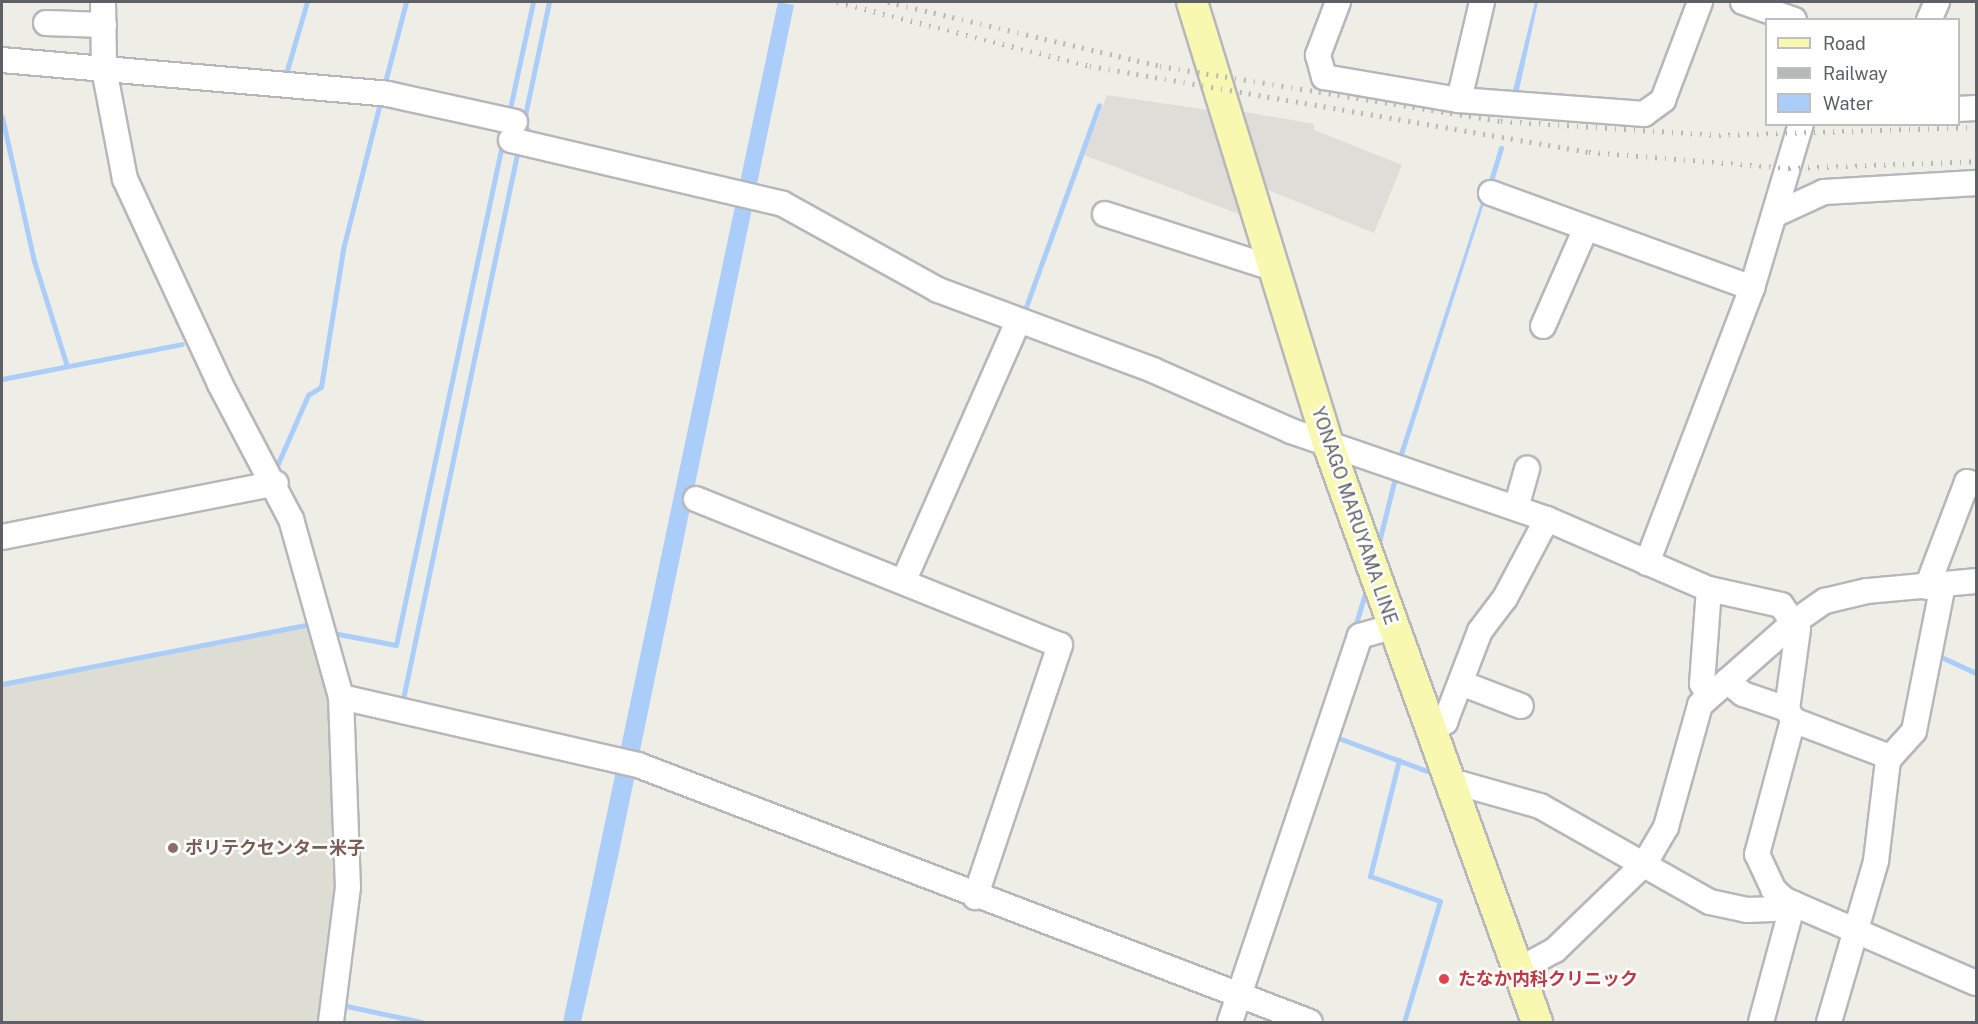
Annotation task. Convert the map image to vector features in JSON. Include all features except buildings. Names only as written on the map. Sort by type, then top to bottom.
[{"type":"main road","name":"YONAGO MARUYAMA LINE","points":[[1192,2],[1328,444],[1391,627],[1452,787],[1536,1022]]},
{"type":"street","points":[[1338,2],[1317,56],[1324,77],[1459,100],[1651,112],[1663,100],[1700,2]]},
{"type":"street","points":[[1459,100],[1482,2]]},
{"type":"street","points":[[1743,2],[1788,18]]},
{"type":"street","points":[[1930,18],[1936,2]]},
{"type":"street","points":[[46,23],[104,13],[104,69],[125,179],[220,384],[276,483],[306,558],[347,698],[348,887],[331,1023]]},
{"type":"street","points":[[2,60],[388,94],[798,210],[938,290],[1153,370],[1328,444],[1547,519],[1709,589],[1781,605],[1798,629],[1790,715],[1757,854],[1773,889],[1789,901],[1855,935],[1977,983]]},
{"type":"street","points":[[1960,110],[1977,108]]},
{"type":"street","points":[[1647,563],[1752,288],[1800,126]]},
{"type":"street","points":[[1776,214],[1824,192],[1977,183]]},
{"type":"street","points":[[1491,193],[1752,288]]},
{"type":"street","points":[[1105,214],[1275,269]]},
{"type":"street","points":[[1544,326],[1586,228]]},
{"type":"street","points":[[904,580],[1018,321]]},
{"type":"street","points":[[1516,508],[1527,469]]},
{"type":"street","points":[[1829,1023],[1876,861],[1890,757],[1914,731],[1935,586],[1967,482],[1977,485]]},
{"type":"street","points":[[2,537],[276,483]]},
{"type":"street","points":[[696,499],[904,580],[1060,645],[975,897]]},
{"type":"street","points":[[1430,729],[1445,723],[1480,631],[1505,598],[1547,519]]},
{"type":"street","points":[[1518,970],[1556,950],[1645,863],[1666,827],[1695,714],[1718,688],[1793,623],[1825,601],[1867,591],[1977,581]]},
{"type":"street","points":[[1709,589],[1702,684],[1743,694],[1890,757]]},
{"type":"street","points":[[1230,1023],[1360,636],[1391,627]]},
{"type":"street","points":[[1461,683],[1521,706]]},
{"type":"street","points":[[347,698],[627,762],[975,897],[1310,1023]]},
{"type":"street","points":[[1452,787],[1462,784],[1540,806],[1589,838],[1645,863],[1710,902],[1747,910],[1772,909],[1789,901]]},
{"type":"street","points":[[1761,1023],[1789,901]]},
{"type":"shaded area","points":[[1107,95],[1215,111],[1244,216],[1084,155]]},
{"type":"shaded area","points":[[1239,111],[1314,124],[1314,130],[1402,165],[1374,233],[1261,187]]},
{"type":"shaded area","name":"ポリテクセンター米子","points":[[318,624],[334,688],[344,822],[326,1022],[2,1022],[2,686]]},
{"type":"water","points":[[778,2],[794,5],[618,857],[581,1022],[563,1022]]},
{"type":"water","points":[[1535,2],[1538,2],[1518,95],[1512,94]]},
{"type":"water","points":[[1484,194],[1487,194],[1402,461],[1397,460]]},
{"type":"waterway","points":[[285,77],[307,2]]},
{"type":"waterway","points":[[384,86],[406,2]]},
{"type":"waterway","points":[[509,113],[533,2]]},
{"type":"waterway","points":[[532,134],[523,125],[549,2]]},
{"type":"waterway","points":[[276,468],[308,395],[321,387],[343,249],[381,99]]},
{"type":"waterway","points":[[1023,315],[1099,105]]},
{"type":"waterway","points":[[2,117],[34,261],[67,366]]},
{"type":"waterway","points":[[333,633],[396,645],[503,140]]},
{"type":"waterway","points":[[1489,187],[1501,148]]},
{"type":"waterway","points":[[403,699],[518,149]]},
{"type":"waterway","points":[[2,379],[182,344]]},
{"type":"waterway","points":[[1378,546],[1396,474]]},
{"type":"waterway","points":[[1354,630],[1367,587]]},
{"type":"waterway","points":[[2,684],[315,623]]},
{"type":"waterway","points":[[1939,656],[1976,673]]},
{"type":"waterway","points":[[1333,736],[1427,771]]},
{"type":"waterway","points":[[1399,760],[1370,876],[1440,901],[1404,1022]]},
{"type":"waterway","points":[[342,1005],[421,1022]]},
{"type":"railway","points":[[837,2],[1090,66],[1589,152],[1789,168],[1976,161]]},
{"type":"railway","points":[[888,2],[1160,66],[1501,121],[1719,135],[1976,127]]},
{"type":"place","name":"ポリテクセンター米子","points":[[173,848]]},
{"type":"place","name":"たなか内科クリニック","points":[[1444,979]]}]
